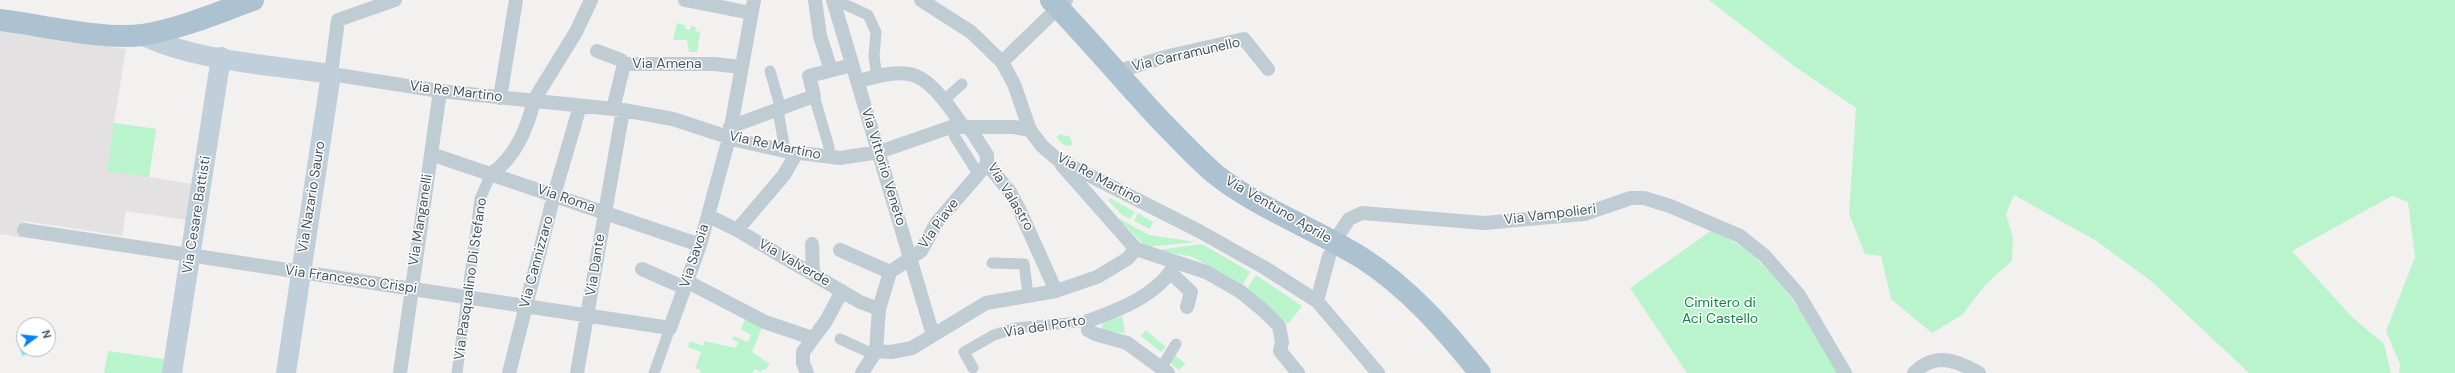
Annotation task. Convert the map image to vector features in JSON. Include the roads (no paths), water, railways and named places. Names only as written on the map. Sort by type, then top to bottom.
[{"type":"main road","points":[[0,20],[114,36],[142,35],[192,22],[253,0]]},
{"type":"main road","name":"Via Ventuno Aprile","points":[[1059,3],[1115,72],[1193,154],[1215,174],[1331,249],[1392,279],[1420,303],[1480,373]]},
{"type":"main road","name":"Via Re Martino","points":[[142,35],[161,44],[221,57],[331,74]]},
{"type":"main road","name":"Via Cesare Battisti","points":[[172,373],[221,57]]},
{"type":"main road","name":"Via Nazario Sauro","points":[[286,373],[331,74]]},
{"type":"street","name":"Via Nazario Sauro","points":[[331,74],[338,20],[395,0]]},
{"type":"street","points":[[500,98],[516,0]]},
{"type":"street","name":"Via Pasqualino Di Stefano","points":[[457,373],[480,199],[491,174],[515,149],[532,112],[534,100],[576,32],[591,0]]},
{"type":"street","points":[[685,0],[752,6]]},
{"type":"street","points":[[815,0],[820,36],[831,70]]},
{"type":"street","points":[[921,0],[971,32],[1002,62],[1014,84],[1030,130]]},
{"type":"street","points":[[838,2],[868,15],[876,32],[874,56],[877,76]]},
{"type":"street","name":"Via Vittorio Veneto","points":[[838,2],[852,65],[933,335]]},
{"type":"street","points":[[1002,62],[1059,3]]},
{"type":"street","name":"Via Savoia","points":[[654,373],[687,285],[709,216],[730,132],[752,6]]},
{"type":"street","name":"Via Carramunello","points":[[1115,72],[1169,56],[1244,40],[1268,69]]},
{"type":"street","name":"Via Amena","points":[[597,51],[621,60],[624,64],[715,64],[741,67]]},
{"type":"street","name":"Via Dante","points":[[577,373],[605,212],[624,64]]},
{"type":"street","points":[[829,157],[829,147],[809,76],[852,65]]},
{"type":"street","points":[[737,230],[784,174],[791,152],[779,110],[770,70]]},
{"type":"street","name":"Via Re Martino","points":[[331,74],[440,91],[618,110],[673,119],[730,132],[791,152],[840,158],[879,152],[961,127],[1014,127],[1030,130],[1042,146],[1057,159],[1199,231],[1265,268],[1317,301],[1378,373]]},
{"type":"street","name":"Via Valastro","points":[[858,81],[877,76],[896,74],[916,76],[937,92],[944,100],[961,127],[986,155],[983,169],[1010,192],[1056,291]]},
{"type":"street","points":[[944,100],[962,84]]},
{"type":"street","name":"Via Manganelli","points":[[400,373],[440,91]]},
{"type":"street","points":[[730,132],[814,96]]},
{"type":"street","name":"Via Cannizzaro","points":[[509,373],[554,195],[580,106]]},
{"type":"street","name":"Via Roma","points":[[431,154],[700,245]]},
{"type":"street","points":[[1057,159],[1136,249],[1174,267],[1206,272],[1241,292],[1264,311],[1279,326],[1282,342],[1280,351],[1298,373]]},
{"type":"street","name":"Via Piave","points":[[890,272],[921,251],[945,212],[983,169]]},
{"type":"street","name":"Via Vampolieri","points":[[1317,301],[1331,249],[1349,219],[1362,213],[1484,223],[1584,214],[1631,198],[1644,198],[1670,206],[1740,236],[1765,256],[1799,295],[1845,373]]},
{"type":"street","name":"Via Valverde","points":[[709,216],[737,230],[860,302],[879,309]]},
{"type":"street","name":"Via Francesco Crispi","points":[[29,228],[301,273],[411,288],[525,307],[670,328]]},
{"type":"street","points":[[812,244],[813,274]]},
{"type":"street","points":[[840,339],[874,352],[891,352],[912,348],[986,302],[1028,294],[1056,291],[1097,277],[1127,259],[1136,249]]},
{"type":"street","points":[[840,250],[890,272],[879,309],[874,352],[862,373]]},
{"type":"street","points":[[992,263],[1024,264],[1028,294]]},
{"type":"street","points":[[1174,267],[1192,292],[1187,307]]},
{"type":"street","name":"Via del Porto","points":[[973,368],[964,352],[994,335],[1016,328],[1088,321],[1133,304],[1174,267]]},
{"type":"street","points":[[642,269],[687,285],[765,322],[812,338]]},
{"type":"street","points":[[807,373],[803,363],[803,352],[826,321],[842,291]]},
{"type":"street","points":[[1088,321],[1088,330],[1095,334],[1127,342],[1165,370],[1176,344]]},
{"type":"street","points":[[1914,373],[1928,362],[1938,359],[1961,363],[1979,373]]},
{"type":"park label","name":"Cimitero di Aci Castello","points":[[1720,312]]}]
